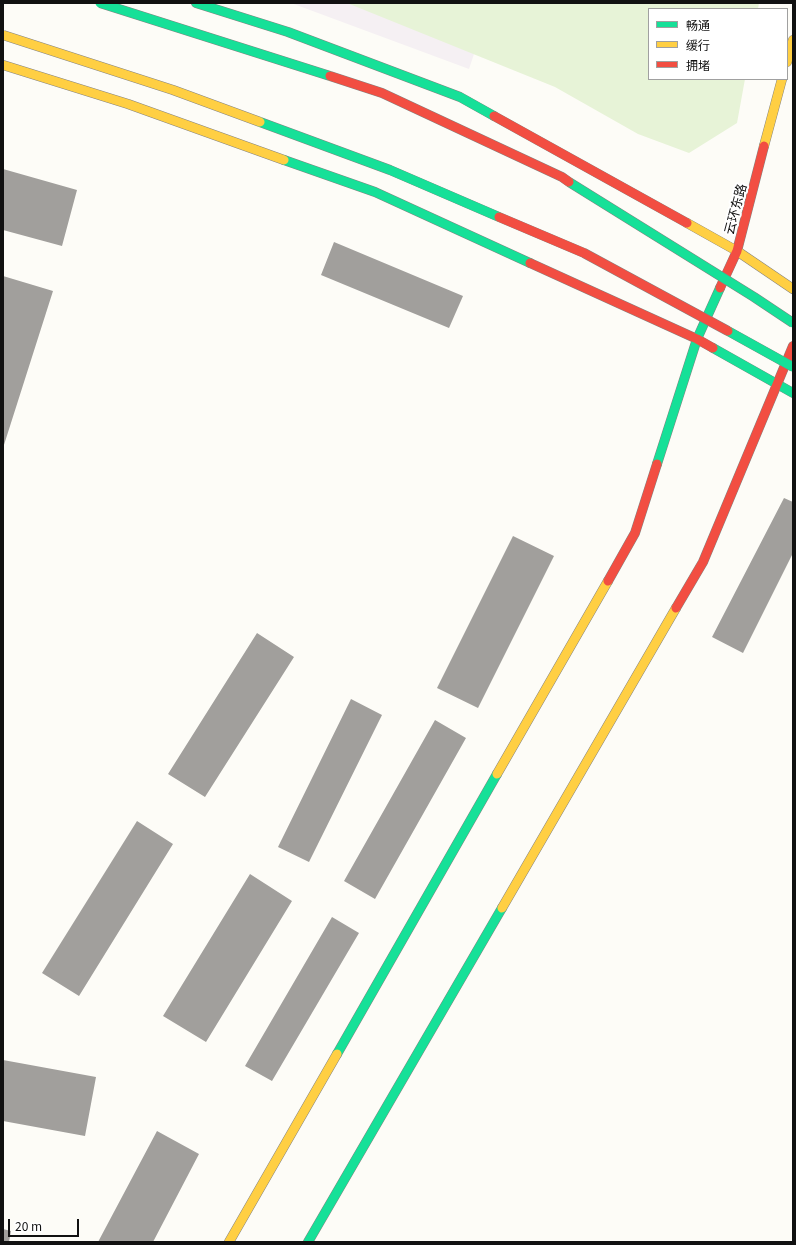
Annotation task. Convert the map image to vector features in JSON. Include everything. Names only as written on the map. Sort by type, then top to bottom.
[{"type":"main road","points":[[100,3],[232,44],[389,96],[562,177],[747,292],[793,323]]},
{"type":"main road","points":[[196,3],[288,32],[460,97],[737,251],[793,289]]},
{"type":"main road","points":[[3,35],[173,90],[390,170],[584,253],[793,366]]},
{"type":"main road","points":[[788,58],[793,40]]},
{"type":"main road","points":[[3,65],[128,104],[375,192],[696,339],[793,393]]},
{"type":"main road","name":"云环东路","points":[[229,1242],[635,533],[696,339],[737,251],[782,80]]},
{"type":"main road","points":[[308,1242],[703,562],[793,346]]},
{"type":"shaded area","points":[[291,3],[491,3],[469,69]]},
{"type":"green space","points":[[347,3],[759,3],[758,8],[648,8],[648,80],[745,80],[737,123],[689,153],[638,134],[555,87]]},
{"type":"building","points":[[3,169],[77,190],[62,246],[3,230]]},
{"type":"building","points":[[334,242],[463,296],[449,328],[321,275]]},
{"type":"building","points":[[3,276],[53,291],[3,448]]},
{"type":"building","points":[[784,498],[793,502],[793,553],[743,653],[712,637]]},
{"type":"building","points":[[513,536],[554,556],[478,708],[437,688]]},
{"type":"building","points":[[257,633],[294,657],[205,797],[168,774]]},
{"type":"building","points":[[351,699],[382,715],[309,862],[278,847]]},
{"type":"building","points":[[435,720],[466,738],[375,899],[344,881]]},
{"type":"building","points":[[137,821],[173,844],[79,996],[42,973]]},
{"type":"building","points":[[250,874],[292,901],[206,1042],[163,1016]]},
{"type":"building","points":[[332,917],[359,933],[272,1081],[245,1066]]},
{"type":"building","points":[[3,1060],[96,1077],[85,1136],[3,1121]]},
{"type":"building","points":[[157,1131],[199,1154],[153,1242],[98,1242]]},
{"type":"building","points":[[3,1229],[11,1231],[9,1242],[3,1242]]},
{"type":"traffic: fast","points":[[100,3],[330,76]]},
{"type":"traffic: fast","points":[[196,3],[288,32],[460,97],[494,116]]},
{"type":"traffic: fast","points":[[260,122],[390,170],[499,217]]},
{"type":"traffic: fast","points":[[284,160],[375,192],[530,263]]},
{"type":"traffic: fast","points":[[569,182],[754,297],[793,323]]},
{"type":"traffic: fast","points":[[657,464],[697,339],[720,288]]},
{"type":"traffic: fast","points":[[728,331],[793,367]]},
{"type":"traffic: fast","points":[[713,348],[793,393]]},
{"type":"traffic: fast","points":[[337,1054],[497,774]]},
{"type":"traffic: fast","points":[[308,1242],[502,908]]},
{"type":"traffic: slow","points":[[3,35],[173,90],[260,122]]},
{"type":"traffic: slow","points":[[788,58],[793,40]]},
{"type":"traffic: slow","points":[[3,65],[128,104],[284,160]]},
{"type":"traffic: slow","points":[[764,146],[782,80]]},
{"type":"traffic: slow","points":[[687,223],[737,251],[793,289]]},
{"type":"traffic: slow","points":[[497,774],[608,581]]},
{"type":"traffic: slow","points":[[502,908],[676,608]]},
{"type":"traffic: slow","points":[[229,1242],[337,1054]]},
{"type":"traffic: jam","points":[[330,76],[382,93],[562,177],[569,182]]},
{"type":"traffic: jam","points":[[494,116],[687,223]]},
{"type":"traffic: jam","points":[[720,288],[737,251],[764,146]]},
{"type":"traffic: jam","points":[[499,217],[584,253],[728,331]]},
{"type":"traffic: jam","points":[[530,263],[697,339],[713,348]]},
{"type":"traffic: jam","points":[[676,608],[703,562],[793,346]]},
{"type":"traffic: jam","points":[[608,581],[635,533],[657,464]]}]
